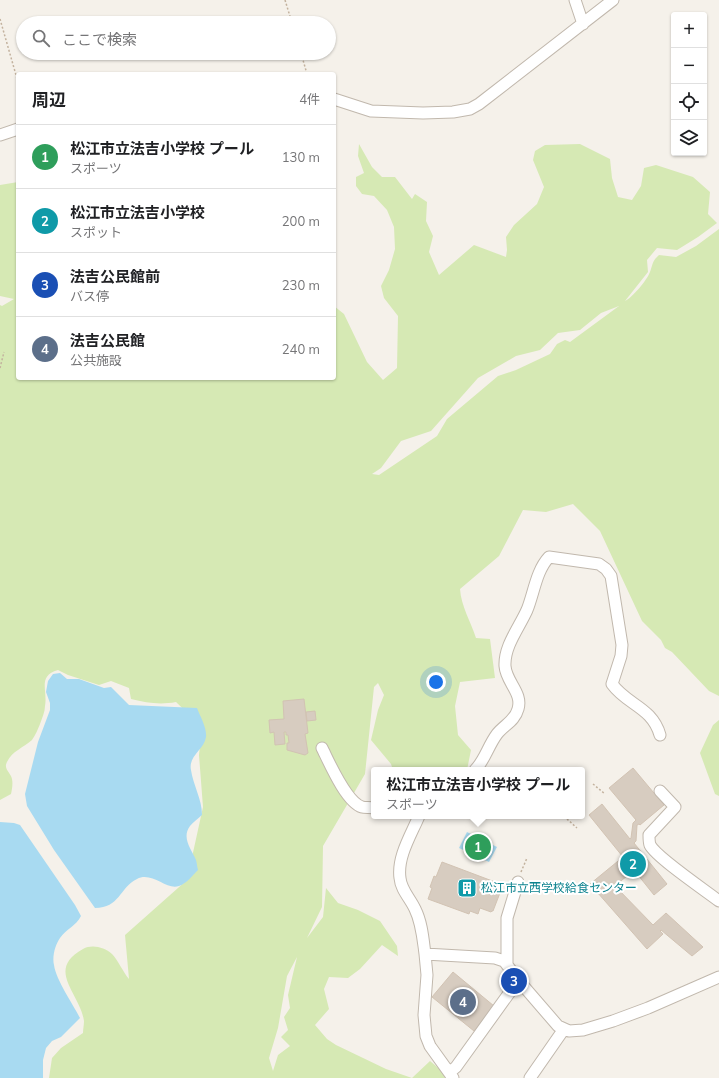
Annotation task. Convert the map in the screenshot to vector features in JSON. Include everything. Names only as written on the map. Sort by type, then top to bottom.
[{"type":"street","points":[[575,0],[583,24]]},
{"type":"street","points":[[336,100],[371,111],[423,113],[465,110],[479,104],[613,0]]},
{"type":"street","points":[[0,135],[16,130]]},
{"type":"street","points":[[478,767],[484,760],[497,733],[513,719],[518,709],[519,699],[516,690],[507,675],[505,666],[506,658],[510,644],[527,610],[539,572],[549,557],[599,564],[606,569],[611,576],[622,645],[621,656],[612,684],[624,697],[644,710],[657,725],[660,735]]},
{"type":"street","points":[[322,748],[344,791],[356,804],[371,808]]},
{"type":"street","points":[[660,791],[675,807],[650,835],[650,845],[676,868],[719,901]]},
{"type":"street","points":[[418,819],[406,845],[401,861],[400,878],[405,893],[415,909],[420,925],[425,954],[427,975],[424,1015],[426,1036],[430,1046],[451,1075],[515,985],[520,982]]},
{"type":"street","points":[[507,965],[508,918],[518,882]]},
{"type":"street","points":[[425,954],[494,958],[504,962],[558,1026],[569,1031],[583,1030],[613,1022],[719,977]]},
{"type":"street","points":[[530,1078],[564,1029]]},
{"type":"path","points":[[285,0],[290,16]]},
{"type":"path","points":[[0,19],[16,75]]},
{"type":"path","points":[[303,60],[306,72]]},
{"type":"path","points":[[0,368],[4,352]]},
{"type":"path","points":[[593,784],[605,794]]},
{"type":"path","points":[[567,819],[578,828]]},
{"type":"path","points":[[518,882],[527,858]]},
{"type":"green space","points":[[359,144],[372,167],[382,177],[395,177],[412,199],[415,194],[427,202],[426,221],[433,236],[429,252],[439,275],[474,245],[506,257],[506,237],[514,225],[537,204],[544,187],[533,160],[535,151],[545,145],[580,144],[610,159],[612,178],[618,197],[632,200],[641,186],[644,168],[656,165],[693,177],[710,192],[708,214],[717,223],[677,250],[657,248],[647,260],[648,272],[625,301],[643,284],[654,261],[659,255],[676,257],[696,246],[719,229],[719,696],[709,691],[672,652],[665,648],[661,640],[642,621],[600,531],[573,504],[546,512],[523,510],[499,556],[460,589],[464,608],[476,638],[490,639],[495,678],[460,682],[455,706],[458,735],[471,750],[468,767],[392,767],[371,740],[378,710],[384,695],[378,683],[374,687],[365,774],[323,846],[322,907],[307,938],[323,917],[326,888],[338,903],[358,910],[380,921],[397,946],[398,956],[382,945],[360,969],[348,978],[329,977],[324,989],[329,1009],[315,1025],[327,1039],[336,1045],[386,1069],[412,1078],[49,1078],[52,1058],[61,1048],[83,1033],[84,1021],[66,974],[67,965],[72,957],[87,947],[102,948],[112,954],[129,979],[125,935],[187,880],[203,807],[199,755],[202,727],[176,702],[154,703],[131,699],[129,688],[111,681],[99,685],[68,675],[58,670],[48,676],[45,680],[46,700],[40,724],[34,737],[12,755],[6,764],[12,779],[12,790],[11,794],[0,800],[0,305],[2,306],[14,299],[0,296],[0,185],[16,182],[16,380],[336,380],[336,308],[344,314],[367,362],[383,380],[397,368],[398,316],[384,298],[381,286],[389,270],[395,249],[394,227],[387,210],[374,196],[362,194],[356,186],[356,177],[364,173],[358,156]],"holes":[[[619,306],[570,342],[565,340],[557,344],[550,354],[516,370],[498,376],[447,419],[437,436],[379,475],[372,474],[381,468],[401,441],[431,431],[478,378],[516,356],[540,350],[558,333],[580,330],[601,313]],[[297,957],[288,995],[290,1008],[284,1017],[288,1030],[281,1037],[290,1046],[278,1055],[273,1071],[269,1058],[278,1028],[287,976]]]},
{"type":"green space","points":[[719,720],[719,796],[715,794],[700,753],[713,725]]},
{"type":"green space","points":[[430,1061],[443,1072],[445,1078],[412,1078]]},
{"type":"water","points":[[60,673],[67,679],[79,679],[104,688],[111,687],[129,705],[197,708],[204,726],[206,737],[205,742],[192,761],[191,770],[201,803],[202,815],[190,826],[187,839],[196,860],[198,870],[182,885],[174,887],[169,886],[154,879],[143,877],[137,879],[126,887],[119,897],[110,905],[95,908],[54,850],[27,806],[25,794],[38,742],[50,710],[50,703],[46,692],[48,681],[53,674]]},
{"type":"water","points":[[0,822],[20,825],[81,916],[58,941],[53,958],[55,971],[58,978],[80,1018],[61,1037],[52,1041],[46,1048],[43,1060],[43,1078],[0,1078]]},
{"type":"water","points":[[467,832],[497,847],[489,862],[459,848]]},
{"type":"building","points":[[304,699],[308,733],[305,734],[308,753],[305,755],[287,750],[287,743],[289,743],[286,732],[284,732],[285,744],[275,745],[274,732],[270,733],[269,720],[284,719],[283,701]]},
{"type":"building","points":[[315,711],[316,720],[307,721],[306,712]]},
{"type":"building","points":[[633,768],[664,805],[640,825],[637,825],[636,841],[634,843],[667,884],[654,895],[634,870],[615,886],[653,925],[666,913],[703,947],[692,956],[661,930],[660,931],[663,934],[647,949],[590,884],[623,857],[589,815],[602,804],[630,839],[631,838],[633,823],[636,820],[609,788]]},
{"type":"building","name":"松江市立西学校給食センター","points":[[442,862],[503,885],[493,911],[491,912],[480,908],[478,914],[470,911],[469,914],[428,899],[434,876],[436,877]]},
{"type":"building","points":[[453,972],[494,1006],[474,1031],[432,997]]},
{"type":"place","name":"松江市立法吉小学校 プール","points":[[478,847]]},
{"type":"place","name":"松江市立法吉小学校","points":[[633,864]]},
{"type":"place","name":"松江市立西学校給食センター","points":[[467,888]]},
{"type":"place","name":"法吉公民館前","points":[[514,981]]},
{"type":"place","name":"法吉公民館","points":[[463,1002]]}]
